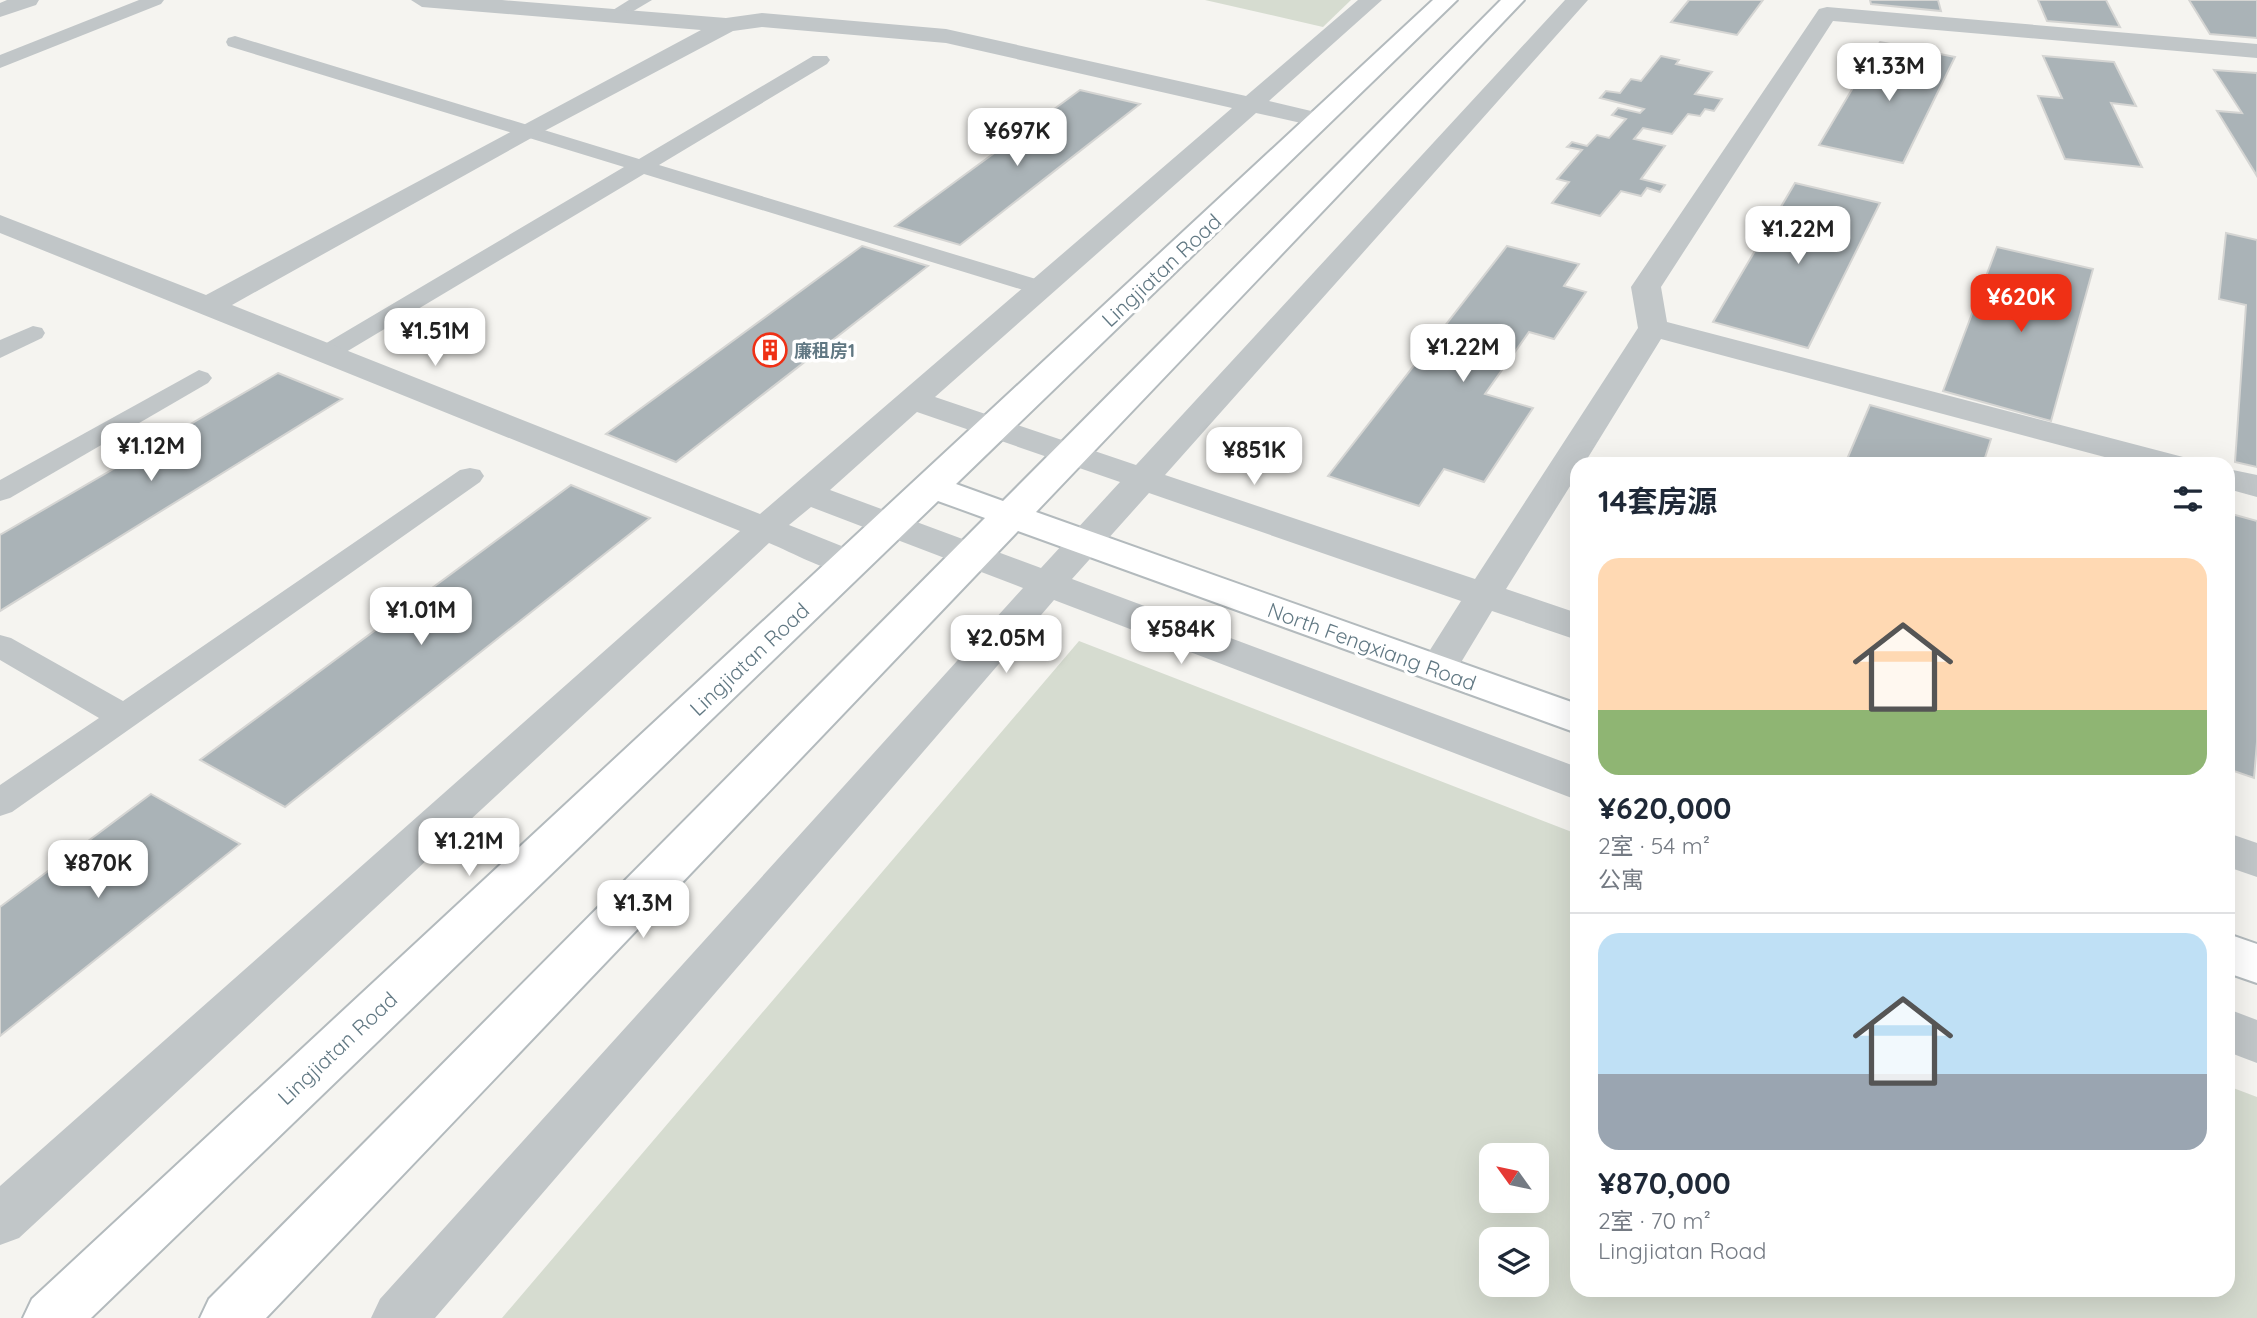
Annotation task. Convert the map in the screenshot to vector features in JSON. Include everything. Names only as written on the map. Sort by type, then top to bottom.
[{"type":"main road","name":"Lingjiatan Road","points":[[51,1318],[1446,0]]},
{"type":"main road","points":[[228,1318],[1513,0]]},
{"type":"main road","name":"North Fengxiang Road","points":[[931,487],[1570,716]]},
{"type":"main road","points":[[2235,956],[2257,964]]},
{"type":"street","points":[[0,10],[28,0]]},
{"type":"street","points":[[422,0],[496,2],[726,25],[762,20],[946,36],[1319,120]]},
{"type":"street","points":[[208,306],[526,131],[772,0]]},
{"type":"street","points":[[0,1220],[765,528],[1371,0]]},
{"type":"street","points":[[399,1318],[1047,584],[1577,0]]},
{"type":"street","points":[[1970,0],[1981,27]]},
{"type":"street","points":[[1571,457],[1653,328],[1646,287],[1827,13],[2257,51]]},
{"type":"street","points":[[0,223],[851,563]]},
{"type":"street","points":[[1653,328],[2144,457]]},
{"type":"street","points":[[913,400],[1570,625]]},
{"type":"street","points":[[1437,669],[1570,458]]},
{"type":"street","points":[[2235,481],[2257,486]]},
{"type":"street","points":[[807,492],[1570,781]]},
{"type":"street","points":[[2235,852],[2257,860]]},
{"type":"street","points":[[2235,1034],[2257,1042]]},
{"type":"lane","points":[[0,62],[155,0]]},
{"type":"lane","points":[[614,15],[643,0]]},
{"type":"lane","points":[[235,42],[1041,288]]},
{"type":"lane","points":[[327,353],[820,60]]},
{"type":"lane","points":[[0,350],[33,333]]},
{"type":"lane","points":[[0,492],[199,378]]},
{"type":"lane","points":[[0,803],[470,476]]},
{"type":"lane","points":[[0,646],[124,717]]},
{"type":"shaded area","points":[[1205,0],[1351,0],[1323,27]]},
{"type":"shaded area","points":[[1079,641],[1570,831],[1570,1297],[2235,1297],[2235,1089],[2257,1097],[2257,1318],[502,1318]]},
{"type":"building","points":[[1689,0],[1763,0],[1737,35],[1671,22]]},
{"type":"building","points":[[1870,0],[1938,0],[1941,11],[1871,4]]},
{"type":"building","points":[[2038,0],[2106,0],[2120,27],[2047,21]]},
{"type":"building","points":[[2189,0],[2257,0],[2257,38],[2210,34]]},
{"type":"building","points":[[1880,42],[1955,57],[1903,163],[1819,145]]},
{"type":"building","points":[[1661,56],[1679,60],[1676,64],[1712,72],[1695,94],[1722,99],[1714,111],[1705,109],[1700,116],[1688,114],[1672,134],[1643,128],[1634,139],[1665,146],[1641,179],[1665,185],[1660,192],[1647,188],[1641,196],[1621,191],[1600,216],[1552,203],[1569,182],[1557,179],[1582,150],[1567,147],[1572,142],[1587,146],[1597,135],[1609,138],[1626,119],[1612,115],[1618,108],[1640,113],[1644,109],[1600,98],[1606,91],[1620,93],[1631,79],[1641,81]]},
{"type":"building","points":[[2043,56],[2114,62],[2136,106],[2111,103],[2142,167],[2065,159],[2038,96],[2062,98]]},
{"type":"building","points":[[2214,70],[2257,73],[2257,176],[2217,111],[2242,113]]},
{"type":"building","points":[[1080,90],[1140,104],[960,245],[895,226]]},
{"type":"building","points":[[1795,183],[1880,203],[1808,348],[1713,322]]},
{"type":"building","points":[[2226,233],[2257,240],[2257,467],[2235,462],[2246,305],[2219,299]]},
{"type":"building","name":"廉租房1","points":[[862,246],[928,266],[676,462],[606,434]]},
{"type":"building","points":[[1507,246],[1579,264],[1564,286],[1586,292],[1554,339],[1529,332],[1485,394],[1533,408],[1484,482],[1444,469],[1419,506],[1328,476]]},
{"type":"building","points":[[1997,247],[2093,269],[2051,421],[1943,391]]},
{"type":"building","points":[[278,373],[342,399],[0,611],[0,535]]},
{"type":"building","points":[[1870,405],[1991,439],[1985,457],[1848,457]]},
{"type":"building","points":[[571,485],[650,518],[285,807],[200,760]]},
{"type":"building","points":[[2235,515],[2257,521],[2257,742],[2254,778],[2235,771]]},
{"type":"building","points":[[151,794],[240,844],[0,1036],[0,907]]},
{"type":"place","name":"廉租房1","points":[[770,350]]}]
